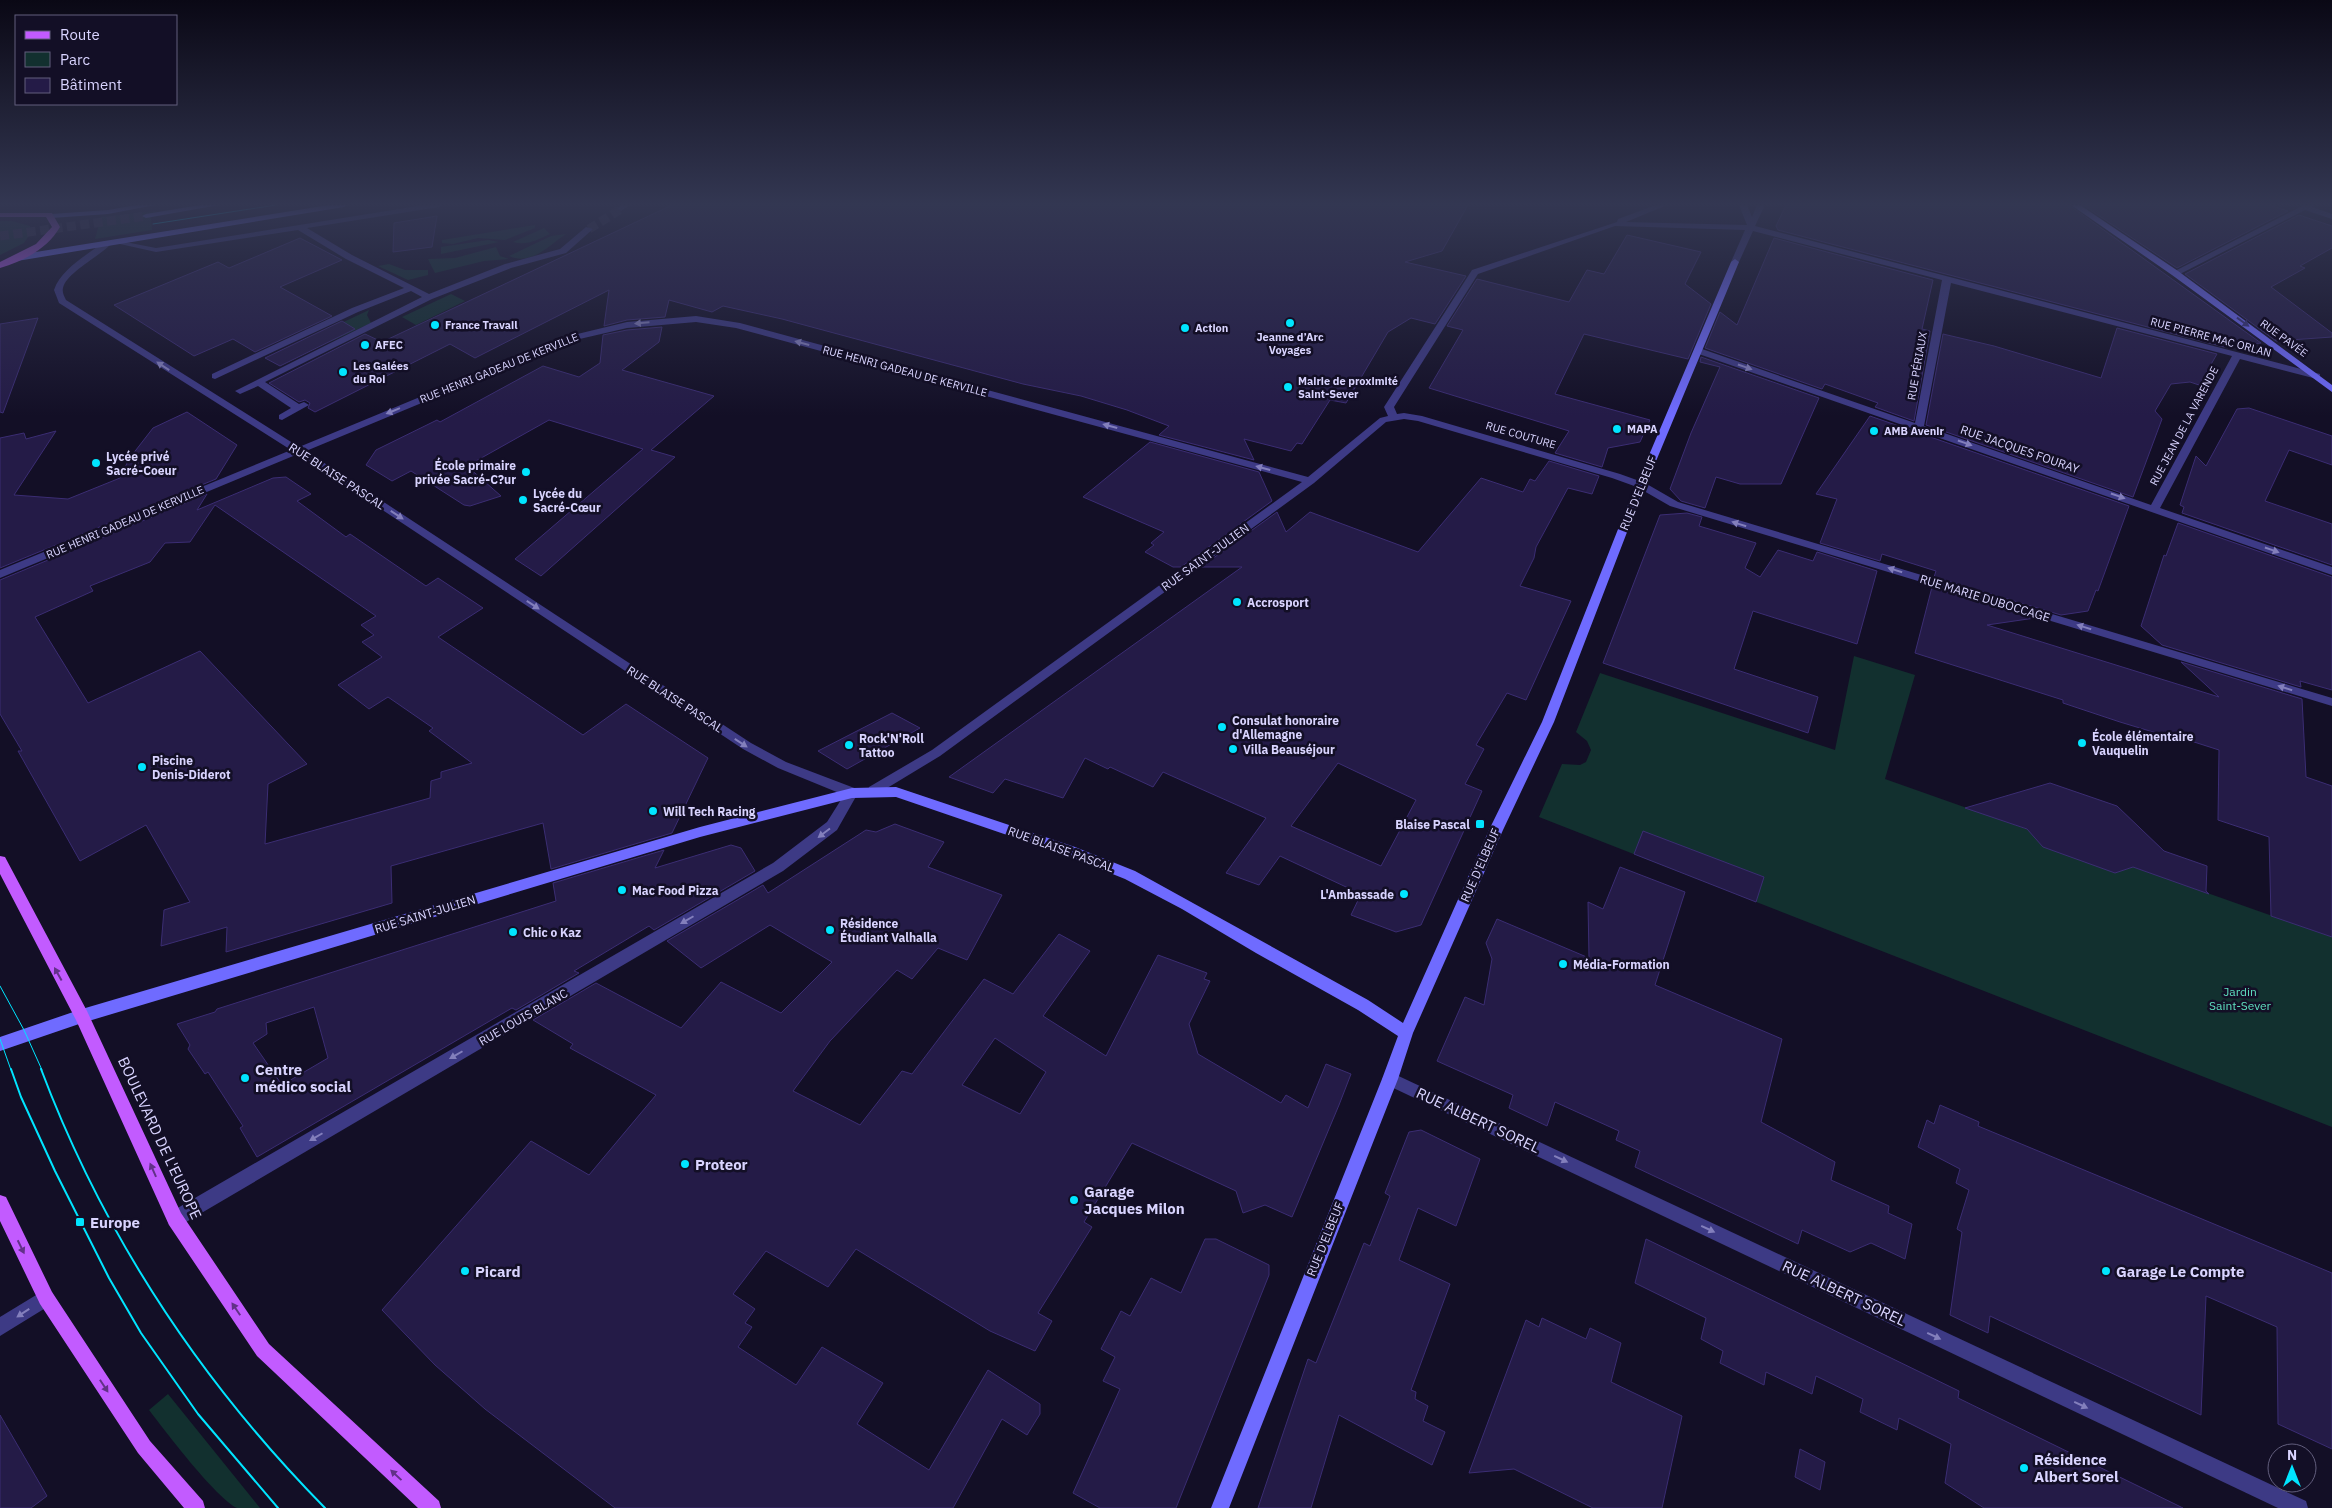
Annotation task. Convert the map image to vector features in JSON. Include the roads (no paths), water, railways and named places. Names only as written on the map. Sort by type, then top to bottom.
[{"type":"main road","name":"BOULEVARD DE L'EUROPE","points":[[0,861],[82,1016],[175,1219],[263,1350],[432,1508]]},
{"type":"main road","points":[[0,1203],[46,1298],[144,1447],[196,1508]]},
{"type":"street","name":"RUE BLAISE PASCAL","points":[[68,275],[64,278],[58,290],[62,300],[298,450],[747,746],[782,765],[852,793],[896,792],[927,801],[1070,851],[1130,875],[1187,905],[1261,949],[1363,1005],[1406,1033]]},
{"type":"street","points":[[385,275],[429,297]]},
{"type":"street","points":[[240,390],[429,297],[484,275]]},
{"type":"street","points":[[1393,417],[1389,407],[1473,275]]},
{"type":"street","name":"RUE D'ELBEUF","points":[[1220,1508],[1390,1079],[1406,1033],[1496,830],[1548,722],[1641,485],[1730,275]]},
{"type":"street","name":"RUE PIERRE MAC ORLAN","points":[[1933,275],[2317,376]]},
{"type":"street","name":"RUE PAVÉE","points":[[2179,275],[2332,389]]},
{"type":"street","name":"RUE PÉRIAUX","points":[[1919,427],[1947,279]]},
{"type":"street","points":[[215,376],[355,310],[411,288]]},
{"type":"street","name":"RUE HENRI GADEAU DE KERVILLE","points":[[0,574],[568,339],[627,325],[696,319],[737,325],[1310,481]]},
{"type":"street","name":"RUE JACQUES FOURAY","points":[[1699,351],[2332,571]]},
{"type":"street","name":"RUE JEAN DE LA VARENDE","points":[[2154,508],[2237,355]]},
{"type":"street","points":[[258,382],[301,407],[282,417]]},
{"type":"street","name":"RUE SAINT-JULIEN","points":[[874,791],[936,753],[1310,481],[1383,420],[1393,417]]},
{"type":"street","name":"RUE COUTURE","points":[[1393,417],[1419,418],[1641,485]]},
{"type":"street","name":"RUE MARIE DUBOCCAGE","points":[[1641,485],[1674,504],[2332,702]]},
{"type":"street","name":"RUE SAINT-JULIEN","points":[[0,1044],[82,1016],[700,832],[852,793]]},
{"type":"street","name":"RUE LOUIS BLANC","points":[[175,1219],[778,867],[832,826],[852,793]]},
{"type":"street","name":"RUE ALBERT SOREL","points":[[1390,1079],[2298,1508]]},
{"type":"street","points":[[0,1328],[46,1298]]},
{"type":"tram line","points":[[0,986],[24,1030],[42,1070]]},
{"type":"tram line","points":[[0,1039],[11,1070]]},
{"type":"tram line","points":[[11,1069],[21,1097],[55,1171],[109,1278],[141,1333],[198,1414],[278,1508]]},
{"type":"tram line","points":[[41,1069],[66,1131],[94,1190],[160,1304],[197,1357],[237,1409],[279,1460],[325,1508]]},
{"type":"place","name":"Jeanne d’Arc Voyages","points":[[1290,323]]},
{"type":"place","name":"France Travail","points":[[435,325]]},
{"type":"place","name":"Action","points":[[1185,328]]},
{"type":"place","name":"AFEC","points":[[365,345]]},
{"type":"place","name":"Les Galées du Roi","points":[[343,372]]},
{"type":"place","name":"Mairie de proximité Saint-Sever","points":[[1288,387]]},
{"type":"place","name":"MAPA","points":[[1617,429]]},
{"type":"place","name":"AMB Avenir","points":[[1874,431]]},
{"type":"place","name":"Lycée privé Sacré-Coeur","points":[[96,463]]},
{"type":"place","name":"École primaire privée Sacré-C?ur","points":[[526,472]]},
{"type":"place","name":"Lycée du Sacré-Cœur","points":[[523,500]]},
{"type":"place","name":"Accrosport","points":[[1237,602]]},
{"type":"place","name":"Consulat honoraire d'Allemagne","points":[[1222,727]]},
{"type":"place","name":"École élémentaire Vauquelin","points":[[2082,743]]},
{"type":"place","name":"Rock'N'Roll Tattoo","points":[[849,745]]},
{"type":"place","name":"Villa Beauséjour","points":[[1233,749]]},
{"type":"place","name":"Piscine Denis-Diderot","points":[[142,767]]},
{"type":"place","name":"Will Tech Racing","points":[[653,811]]},
{"type":"place","name":"Blaise Pascal","points":[[1480,824]]},
{"type":"place","name":"Mac Food Pizza","points":[[622,890]]},
{"type":"place","name":"L'Ambassade","points":[[1404,894]]},
{"type":"place","name":"Résidence Étudiant Valhalla","points":[[830,930]]},
{"type":"place","name":"Chic o Kaz","points":[[513,932]]},
{"type":"place","name":"Média-Formation","points":[[1563,964]]},
{"type":"place","name":"Centre médico social","points":[[245,1078]]},
{"type":"place","name":"Proteor","points":[[685,1164]]},
{"type":"place","name":"Garage Jacques Milon","points":[[1074,1200]]},
{"type":"place","name":"Europe","points":[[80,1222]]},
{"type":"place","name":"Picard","points":[[465,1271]]},
{"type":"place","name":"Garage Le Compte","points":[[2106,1271]]},
{"type":"place","name":"Résidence Albert Sorel","points":[[2024,1468]]},
{"type":"park label","name":"Jardin Saint-Sever","points":[[2240,998]]}]
